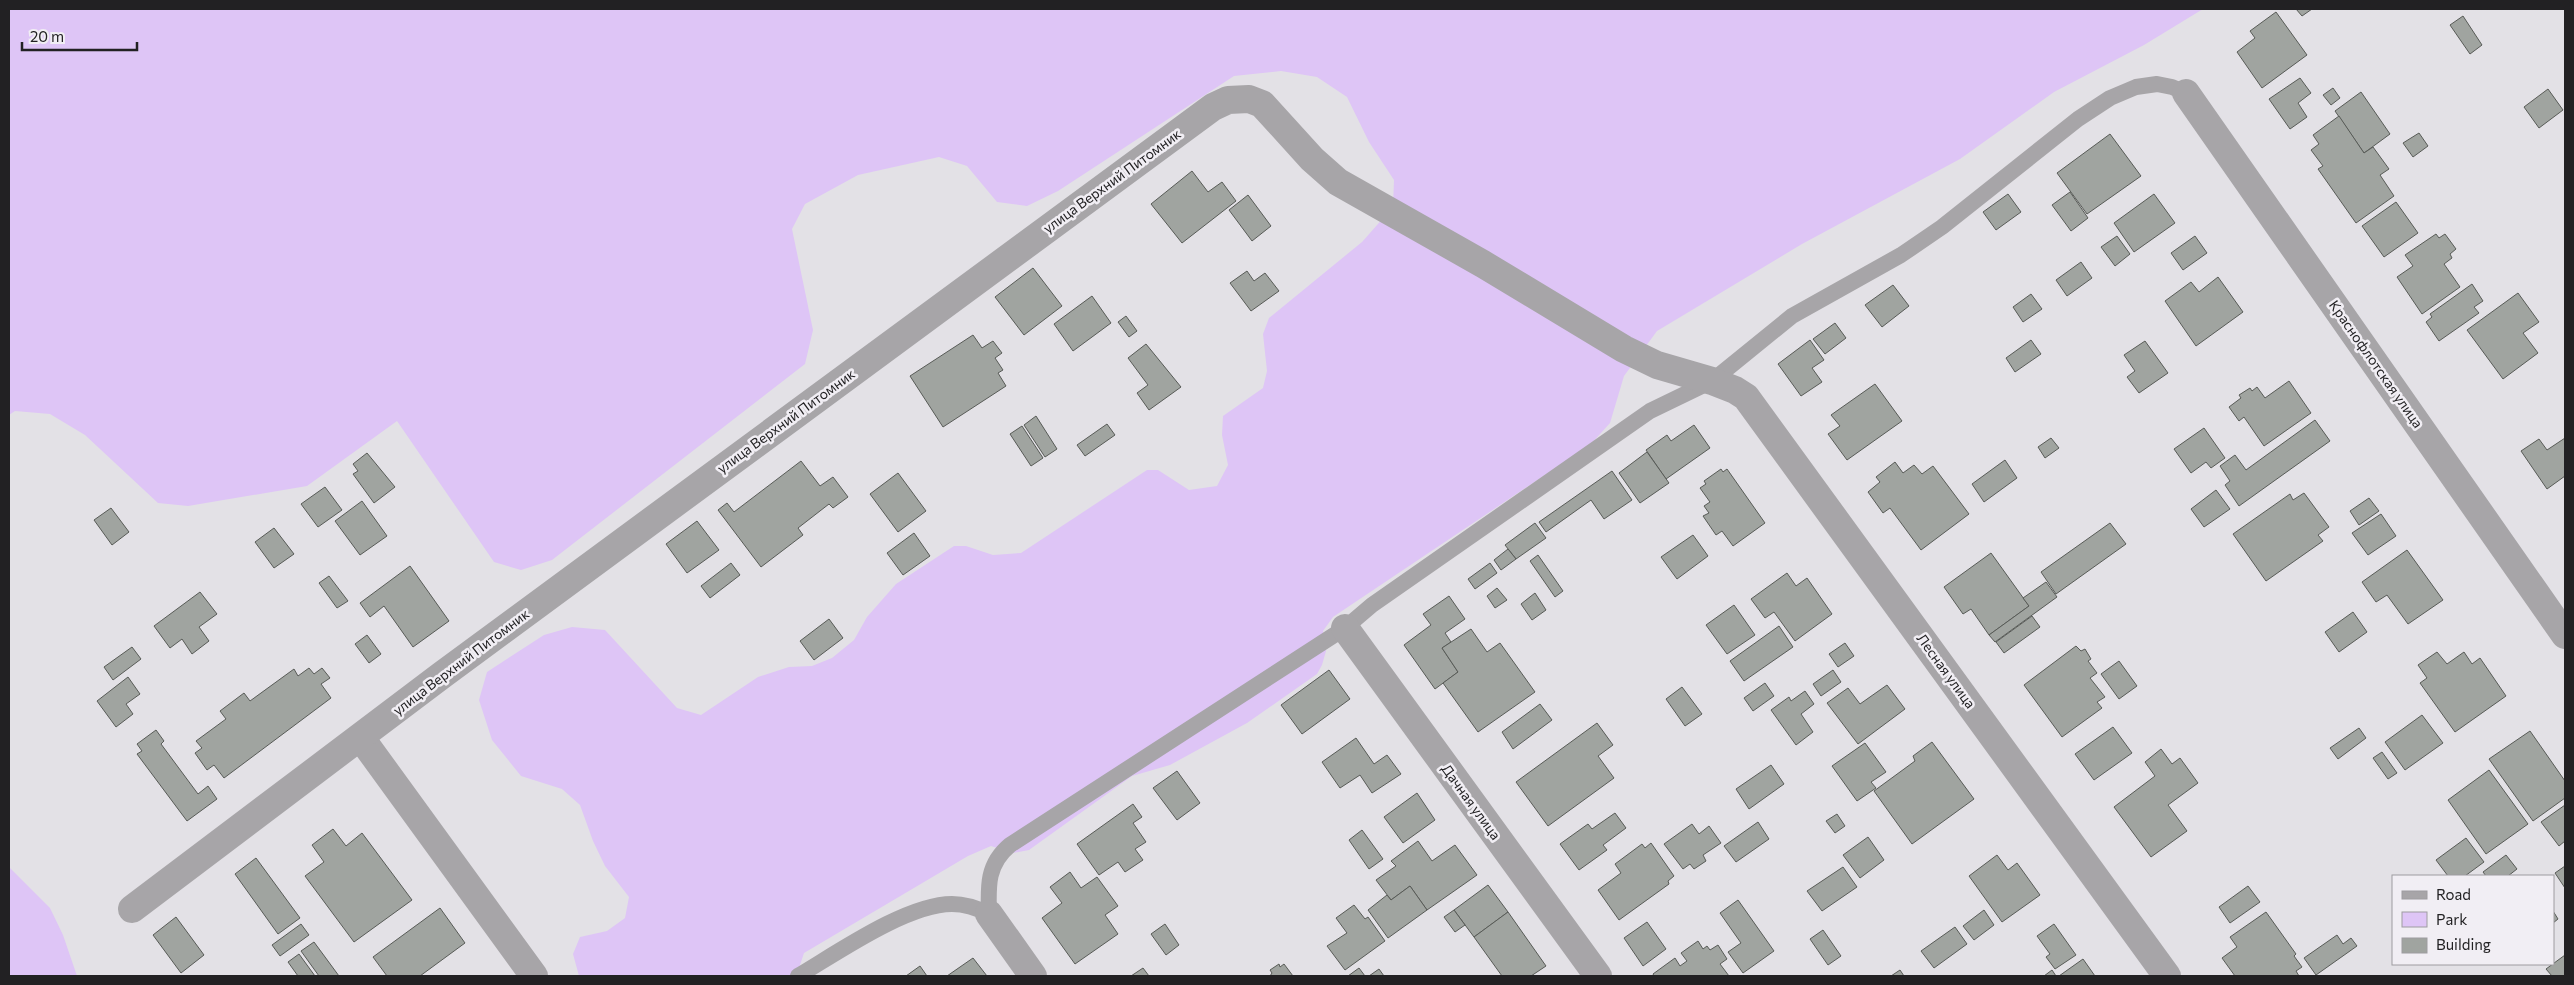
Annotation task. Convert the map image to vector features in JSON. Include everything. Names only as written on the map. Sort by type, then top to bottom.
[{"type":"street","name":"Краснофлотская улица","points":[[2186,93],[2565,635]]},
{"type":"street","name":"улица Верхний Питомник","points":[[132,909],[766,435],[1214,107],[1228,100],[1248,99],[1262,104],[1312,158],[1338,182],[1483,264],[1624,349],[1657,366],[1712,382]]},
{"type":"street","name":"Лесная улица","points":[[1712,382],[1734,390],[1746,397],[1758,412],[2167,976]]},
{"type":"street","name":"Дачная улица","points":[[1345,628],[1598,976]]},
{"type":"street","points":[[361,738],[534,976]]},
{"type":"street","points":[[989,914],[1034,976]]},
{"type":"lane","points":[[798,976],[848,946],[925,908],[951,904],[970,906],[989,914],[988,887],[991,867],[999,854],[1010,845],[1345,628],[1372,605],[1650,411],[1712,382],[1792,316],[1900,255],[1942,227],[2078,120],[2110,98],[2136,87],[2157,84],[2172,87],[2186,93]]},
{"type":"green space","points":[[9,9],[2203,9],[2144,45],[2054,92],[1960,159],[1802,244],[1657,331],[1624,376],[1610,423],[1591,444],[1333,617],[1323,631],[1326,651],[1317,674],[1247,723],[1170,765],[1132,776],[1029,850],[1013,853],[991,846],[968,856],[804,953],[798,971],[800,976],[579,976],[573,954],[580,937],[607,931],[625,918],[629,897],[605,866],[593,841],[580,805],[562,789],[521,776],[492,740],[479,700],[487,672],[544,635],[572,627],[605,630],[677,708],[701,715],[758,677],[789,667],[812,666],[832,658],[854,640],[867,617],[896,584],[954,546],[966,546],[993,555],[1021,553],[1147,470],[1158,470],[1189,490],[1217,486],[1228,465],[1222,435],[1223,416],[1263,388],[1267,371],[1263,334],[1269,318],[1362,242],[1393,207],[1394,180],[1369,142],[1347,97],[1317,77],[1281,71],[1234,76],[1058,191],[1027,206],[997,202],[967,166],[939,157],[858,175],[805,204],[792,229],[813,330],[805,364],[552,560],[521,570],[494,562],[397,421],[307,486],[188,506],[158,503],[85,435],[50,414],[15,411],[9,415]]},
{"type":"green space","points":[[9,867],[50,908],[63,935],[77,976],[9,976]]},
{"type":"building","points":[[2296,9],[2312,9],[2302,16]]},
{"type":"building","points":[[2276,12],[2307,55],[2262,88],[2237,52],[2255,38],[2250,31]]},
{"type":"building","points":[[2463,16],[2482,45],[2470,54],[2450,25]]},
{"type":"building","points":[[2300,78],[2311,93],[2298,103],[2307,117],[2290,129],[2269,99]]},
{"type":"building","points":[[2333,88],[2340,98],[2331,105],[2323,95]]},
{"type":"building","points":[[2548,89],[2563,110],[2539,128],[2524,107]]},
{"type":"building","points":[[2361,92],[2390,134],[2364,153],[2335,111]]},
{"type":"building","points":[[2339,116],[2364,153],[2373,147],[2389,169],[2380,175],[2394,196],[2356,223],[2318,169],[2323,166],[2311,150],[2319,144],[2313,135]]},
{"type":"building","points":[[2419,133],[2428,146],[2413,157],[2403,143]]},
{"type":"building","points":[[2110,134],[2141,176],[2087,214],[2057,173]]},
{"type":"building","points":[[1192,171],[1208,192],[1222,182],[1236,201],[1182,243],[1151,204]]},
{"type":"building","points":[[2070,192],[2088,218],[2071,231],[2052,205]]},
{"type":"building","points":[[2008,194],[2021,212],[1996,230],[1983,212]]},
{"type":"building","points":[[2154,194],[2175,223],[2134,252],[2114,223]]},
{"type":"building","points":[[1248,195],[1271,226],[1252,241],[1229,210]]},
{"type":"building","points":[[2396,202],[2418,233],[2384,257],[2362,226]]},
{"type":"building","points":[[2436,234],[2439,238],[2445,234],[2456,249],[2450,254],[2452,258],[2444,264],[2460,287],[2422,314],[2397,277],[2413,266],[2405,255]]},
{"type":"building","points":[[2117,236],[2130,254],[2115,266],[2101,247]]},
{"type":"building","points":[[2195,236],[2207,253],[2183,270],[2171,253]]},
{"type":"building","points":[[2081,262],[2092,278],[2067,296],[2056,280]]},
{"type":"building","points":[[1033,268],[1062,306],[1024,335],[995,297]]},
{"type":"building","points":[[1247,271],[1254,281],[1265,273],[1279,291],[1251,311],[1230,283]]},
{"type":"building","points":[[2218,277],[2243,312],[2196,346],[2165,301],[2191,282],[2199,292]]},
{"type":"building","points":[[2472,284],[2483,301],[2474,307],[2479,313],[2439,341],[2426,322],[2432,317],[2430,314]]},
{"type":"building","points":[[1893,285],[1909,306],[1882,327],[1865,305]]},
{"type":"building","points":[[2518,293],[2539,322],[2523,333],[2538,353],[2503,379],[2467,330]]},
{"type":"building","points":[[2031,294],[2042,309],[2023,322],[2013,307]]},
{"type":"building","points":[[1092,296],[1111,323],[1073,351],[1054,324]]},
{"type":"building","points":[[1126,316],[1137,331],[1129,337],[1118,322]]},
{"type":"building","points":[[1835,323],[1846,338],[1825,354],[1813,339]]},
{"type":"building","points":[[973,335],[982,348],[993,341],[1002,353],[995,358],[1003,370],[998,373],[1006,386],[943,427],[910,376]]},
{"type":"building","points":[[1810,340],[1824,360],[1812,368],[1822,382],[1801,396],[1778,364]]},
{"type":"building","points":[[2031,340],[2041,354],[2015,372],[2006,358]]},
{"type":"building","points":[[2145,341],[2168,373],[2139,393],[2127,377],[2135,371],[2124,355]]},
{"type":"building","points":[[1146,344],[1181,387],[1149,410],[1137,393],[1148,385],[1128,358]]},
{"type":"building","points":[[2289,381],[2311,413],[2264,446],[2244,417],[2239,421],[2229,407],[2241,398],[2239,395],[2250,388],[2252,391],[2257,387],[2265,398]]},
{"type":"building","points":[[1875,384],[1902,421],[1847,460],[1828,434],[1840,426],[1831,415]]},
{"type":"building","points":[[1036,416],[1057,449],[1045,457],[1024,425]]},
{"type":"building","points":[[2315,420],[2330,441],[2239,506],[2225,485],[2230,481],[2220,466],[2235,455],[2246,470]]},
{"type":"building","points":[[1107,424],[1115,435],[1085,456],[1077,445]]},
{"type":"building","points":[[1694,425],[1710,448],[1666,479],[1646,450],[1667,435],[1671,441]]},
{"type":"building","points":[[1022,426],[1043,458],[1031,466],[1010,434]]},
{"type":"building","points":[[2204,428],[2225,458],[2211,468],[2206,462],[2191,473],[2174,449]]},
{"type":"building","points":[[2051,438],[2059,448],[2045,458],[2038,447]]},
{"type":"building","points":[[2565,438],[2565,476],[2547,489],[2521,451],[2539,439],[2547,450]]},
{"type":"building","points":[[1647,452],[1669,483],[1640,503],[1619,473]]},
{"type":"building","points":[[367,453],[395,487],[374,503],[353,474],[358,471],[353,464]]},
{"type":"building","points":[[2005,460],[2017,478],[1984,502],[1972,484]]},
{"type":"building","points":[[801,461],[820,486],[833,477],[848,497],[833,508],[829,504],[798,528],[803,535],[761,567],[718,510],[727,503],[734,512]]},
{"type":"building","points":[[1895,462],[1903,473],[1914,465],[1922,474],[1933,466],[1969,514],[1921,550],[1890,508],[1883,513],[1868,492],[1880,482],[1876,477]]},
{"type":"building","points":[[1721,469],[1723,472],[1727,469],[1765,523],[1733,546],[1722,531],[1716,535],[1703,516],[1709,513],[1704,506],[1710,502],[1700,488],[1706,484],[1704,481]]},
{"type":"building","points":[[1612,471],[1632,500],[1604,519],[1591,500],[1546,532],[1539,522]]},
{"type":"building","points":[[898,473],[926,511],[898,532],[870,494]]},
{"type":"building","points":[[325,487],[342,510],[318,527],[301,504]]},
{"type":"building","points":[[2216,490],[2230,509],[2204,527],[2191,509]]},
{"type":"building","points":[[2304,493],[2329,527],[2318,535],[2323,541],[2266,581],[2233,534],[2290,494],[2293,500]]},
{"type":"building","points":[[2369,498],[2379,511],[2359,525],[2350,511]]},
{"type":"building","points":[[362,501],[387,536],[360,555],[335,521]]},
{"type":"building","points":[[111,508],[129,532],[112,545],[94,520]]},
{"type":"building","points":[[2381,514],[2396,536],[2368,555],[2352,533]]},
{"type":"building","points":[[697,521],[719,550],[687,573],[666,544]]},
{"type":"building","points":[[1535,523],[1546,538],[1516,559],[1505,545]]},
{"type":"building","points":[[2110,523],[2126,544],[2056,594],[2041,572]]},
{"type":"building","points":[[274,528],[294,554],[274,568],[255,542]]},
{"type":"building","points":[[914,533],[930,556],[903,575],[887,553]]},
{"type":"building","points":[[1693,535],[1708,556],[1677,579],[1661,557]]},
{"type":"building","points":[[1508,549],[1516,559],[1501,570],[1494,560]]},
{"type":"building","points":[[2407,550],[2443,600],[2408,624],[2387,595],[2376,602],[2362,582]]},
{"type":"building","points":[[1991,553],[2029,606],[1989,635],[1971,609],[1963,614],[1944,587]]},
{"type":"building","points":[[1538,555],[1563,591],[1555,597],[1530,561]]},
{"type":"building","points":[[731,563],[740,575],[710,598],[701,586]]},
{"type":"building","points":[[1490,563],[1497,573],[1475,589],[1468,579]]},
{"type":"building","points":[[410,566],[449,621],[413,647],[384,606],[370,617],[360,603]]},
{"type":"building","points":[[1787,573],[1796,586],[1807,578],[1832,614],[1795,641],[1774,612],[1765,618],[1751,599]]},
{"type":"building","points":[[329,576],[348,601],[337,608],[319,583]]},
{"type":"building","points":[[2046,582],[2057,597],[1995,642],[1989,635],[2029,606],[2023,598]]},
{"type":"building","points":[[1497,588],[1507,600],[1495,608],[1487,596]]},
{"type":"building","points":[[200,592],[217,614],[199,627],[209,641],[192,654],[182,639],[170,648],[154,626]]},
{"type":"building","points":[[1535,593],[1546,610],[1532,620],[1521,604]]},
{"type":"building","points":[[1449,596],[1465,619],[1445,633],[1451,642],[1442,648],[1458,672],[1435,689],[1404,645],[1431,625],[1423,614]]},
{"type":"building","points":[[1734,605],[1755,635],[1727,654],[1706,625]]},
{"type":"building","points":[[2353,612],[2367,632],[2339,652],[2325,632]]},
{"type":"building","points":[[2032,616],[2040,627],[2004,653],[1996,642]]},
{"type":"building","points":[[829,619],[843,638],[814,660],[800,641]]},
{"type":"building","points":[[1779,626],[1793,647],[1744,681],[1730,661]]},
{"type":"building","points":[[1471,629],[1487,652],[1500,643],[1535,692],[1478,732],[1443,683],[1458,672],[1442,648]]},
{"type":"building","points":[[367,635],[381,654],[369,663],[355,644]]},
{"type":"building","points":[[1845,643],[1854,656],[1838,667],[1829,654]]},
{"type":"building","points":[[2076,646],[2081,651],[2085,649],[2091,659],[2088,661],[2097,673],[2090,678],[2105,697],[2097,702],[2102,708],[2062,737],[2024,685]]},
{"type":"building","points":[[132,647],[141,659],[113,680],[104,667]]},
{"type":"building","points":[[2437,652],[2447,664],[2464,652],[2472,664],[2480,658],[2506,696],[2455,732],[2420,683],[2427,678],[2418,665]]},
{"type":"building","points":[[2119,661],[2137,686],[2119,699],[2101,674]]},
{"type":"building","points":[[309,668],[314,674],[322,668],[330,678],[321,684],[331,698],[224,778],[214,765],[207,770],[195,753],[202,748],[196,741],[226,719],[220,711],[244,693],[250,701],[294,669],[298,676]]},
{"type":"building","points":[[1329,670],[1350,699],[1302,734],[1281,705]]},
{"type":"building","points":[[1833,670],[1841,682],[1821,696],[1813,684]]},
{"type":"building","points":[[128,677],[140,694],[126,704],[133,714],[116,727],[97,701]]},
{"type":"building","points":[[1765,683],[1774,696],[1753,711],[1744,698]]},
{"type":"building","points":[[1887,685],[1905,709],[1858,744],[1827,703],[1848,688],[1860,704]]},
{"type":"building","points":[[1682,687],[1702,714],[1685,726],[1666,699]]},
{"type":"building","points":[[1805,691],[1814,704],[1801,714],[1813,732],[1796,745],[1771,710],[1789,697],[1791,701]]},
{"type":"building","points":[[1540,704],[1552,720],[1513,749],[1502,732]]},
{"type":"building","points":[[2422,715],[2443,743],[2405,770],[2385,742]]},
{"type":"building","points":[[1597,723],[1613,745],[1598,756],[1614,778],[1548,826],[1516,782]]},
{"type":"building","points":[[2113,727],[2132,753],[2094,780],[2075,754]]},
{"type":"building","points":[[2359,728],[2366,738],[2338,759],[2330,748]]},
{"type":"building","points":[[156,730],[164,741],[161,744],[198,794],[208,786],[217,799],[187,821],[137,754],[142,751],[137,744]]},
{"type":"building","points":[[2530,731],[2565,781],[2565,798],[2533,821],[2489,759]]},
{"type":"building","points":[[1356,738],[1374,764],[1387,755],[1401,774],[1372,793],[1360,775],[1340,788],[1322,762]]},
{"type":"building","points":[[1932,742],[1974,799],[1912,844],[1874,791],[1915,761],[1913,756]]},
{"type":"building","points":[[1865,743],[1886,772],[1871,782],[1876,788],[1857,801],[1832,766]]},
{"type":"building","points":[[2161,749],[2172,764],[2180,758],[2198,783],[2168,805],[2187,831],[2151,857],[2114,807],[2155,776],[2145,762]]},
{"type":"building","points":[[2382,752],[2397,773],[2388,779],[2373,758]]},
{"type":"building","points":[[1771,765],[1784,784],[1749,809],[1736,789]]},
{"type":"building","points":[[2489,770],[2528,824],[2486,854],[2448,800]]},
{"type":"building","points":[[1177,771],[1200,803],[1177,820],[1153,788]]},
{"type":"building","points":[[1417,793],[1435,820],[1403,843],[1384,817]]},
{"type":"building","points":[[1133,804],[1142,817],[1133,823],[1146,842],[1135,849],[1143,860],[1125,872],[1118,862],[1099,875],[1077,844]]},
{"type":"building","points":[[2565,805],[2565,841],[2559,846],[2541,822]]},
{"type":"building","points":[[1615,813],[1626,828],[1603,845],[1607,850],[1579,870],[1560,844],[1588,824],[1592,829]]},
{"type":"building","points":[[1837,814],[1845,826],[1835,833],[1826,821]]},
{"type":"building","points":[[1758,822],[1769,839],[1736,862],[1724,846]]},
{"type":"building","points":[[1692,824],[1699,834],[1709,826],[1721,843],[1703,855],[1706,861],[1694,869],[1690,864],[1683,869],[1664,844]]},
{"type":"building","points":[[333,829],[346,846],[362,833],[412,900],[354,942],[305,876],[324,862],[312,845]]},
{"type":"building","points":[[1362,830],[1383,859],[1369,869],[1349,840]]},
{"type":"building","points":[[1868,837],[1884,860],[1860,878],[1843,855]]},
{"type":"building","points":[[2466,838],[2484,862],[2466,875],[2447,875],[2436,860]]},
{"type":"building","points":[[1418,841],[1432,861],[1455,845],[1477,875],[1427,910],[1410,886],[1391,900],[1376,880],[1396,866],[1391,861]]},
{"type":"building","points":[[1651,843],[1674,876],[1668,881],[1669,884],[1619,920],[1598,890],[1621,873],[1615,864],[1642,844],[1645,848]]},
{"type":"building","points":[[1997,855],[2008,870],[2017,863],[2040,895],[2002,922],[1969,876]]},
{"type":"building","points":[[2506,855],[2517,869],[2509,875],[2485,875],[2483,872]]},
{"type":"building","points":[[256,858],[300,918],[278,934],[235,874]]},
{"type":"building","points":[[2565,866],[2565,888],[2555,873]]},
{"type":"building","points":[[1843,867],[1857,887],[1822,911],[1807,891]]},
{"type":"building","points":[[1070,872],[1081,888],[1097,877],[1118,906],[1105,915],[1118,934],[1075,964],[1042,918],[1062,903],[1050,887]]},
{"type":"building","points":[[1488,885],[1508,912],[1474,937],[1454,910]]},
{"type":"building","points":[[1410,886],[1427,910],[1388,938],[1368,910],[1387,895],[1391,900]]},
{"type":"building","points":[[2248,886],[2260,902],[2230,923],[2219,907]]},
{"type":"building","points":[[1738,900],[1774,951],[1743,973],[1728,952],[1741,943],[1720,913]]},
{"type":"building","points":[[1354,905],[1365,919],[1368,917],[1385,941],[1345,970],[1327,946],[1347,933],[1336,918]]},
{"type":"building","points":[[440,908],[465,943],[420,976],[387,976],[373,957]]},
{"type":"building","points":[[1454,910],[1465,925],[1455,932],[1444,917]]},
{"type":"building","points":[[1984,910],[1994,925],[1974,940],[1963,926]]},
{"type":"building","points":[[1508,912],[1546,966],[1531,976],[1502,976],[1474,937]]},
{"type":"building","points":[[2266,912],[2296,954],[2294,956],[2302,967],[2296,971],[2299,976],[2235,976],[2222,958],[2237,947],[2230,937]]},
{"type":"building","points":[[2554,913],[2558,919],[2554,922]]},
{"type":"building","points":[[176,917],[204,955],[181,973],[153,935]]},
{"type":"building","points":[[1647,922],[1666,949],[1643,966],[1624,938]]},
{"type":"building","points":[[301,924],[309,935],[280,956],[272,945]]},
{"type":"building","points":[[1165,924],[1179,945],[1166,955],[1151,934]]},
{"type":"building","points":[[2054,924],[2076,955],[2055,969],[2046,957],[2050,954],[2037,936]]},
{"type":"building","points":[[1955,927],[1967,944],[1934,968],[1921,951]]},
{"type":"building","points":[[1823,930],[1841,956],[1828,965],[1810,939]]},
{"type":"building","points":[[2337,935],[2343,944],[2351,938],[2357,946],[2316,975],[2304,958]]},
{"type":"building","points":[[1698,941],[1703,949],[1707,946],[1710,950],[1718,945],[1727,959],[1720,964],[1729,976],[1654,976],[1653,974],[1675,958],[1680,966],[1687,961],[1681,953]]},
{"type":"building","points":[[314,942],[339,976],[319,976],[301,951]]},
{"type":"building","points":[[299,954],[315,976],[298,976],[288,962]]},
{"type":"building","points":[[2565,955],[2565,976],[2552,976],[2546,969],[2554,965]]},
{"type":"building","points":[[973,958],[987,976],[947,976]]},
{"type":"building","points":[[2083,959],[2095,976],[2059,976]]},
{"type":"building","points":[[1279,964],[1280,967],[1284,964],[1293,976],[1270,976],[1272,973],[1270,970]]},
{"type":"building","points":[[920,966],[927,976],[906,976]]},
{"type":"building","points":[[1143,968],[1149,976],[1131,976]]},
{"type":"building","points":[[1359,968],[1365,976],[1348,976]]},
{"type":"building","points":[[1379,969],[1384,976],[1369,976]]},
{"type":"building","points":[[1900,970],[1904,976],[1891,976]]},
{"type":"building","points":[[2052,970],[2056,976],[2044,976]]}]
